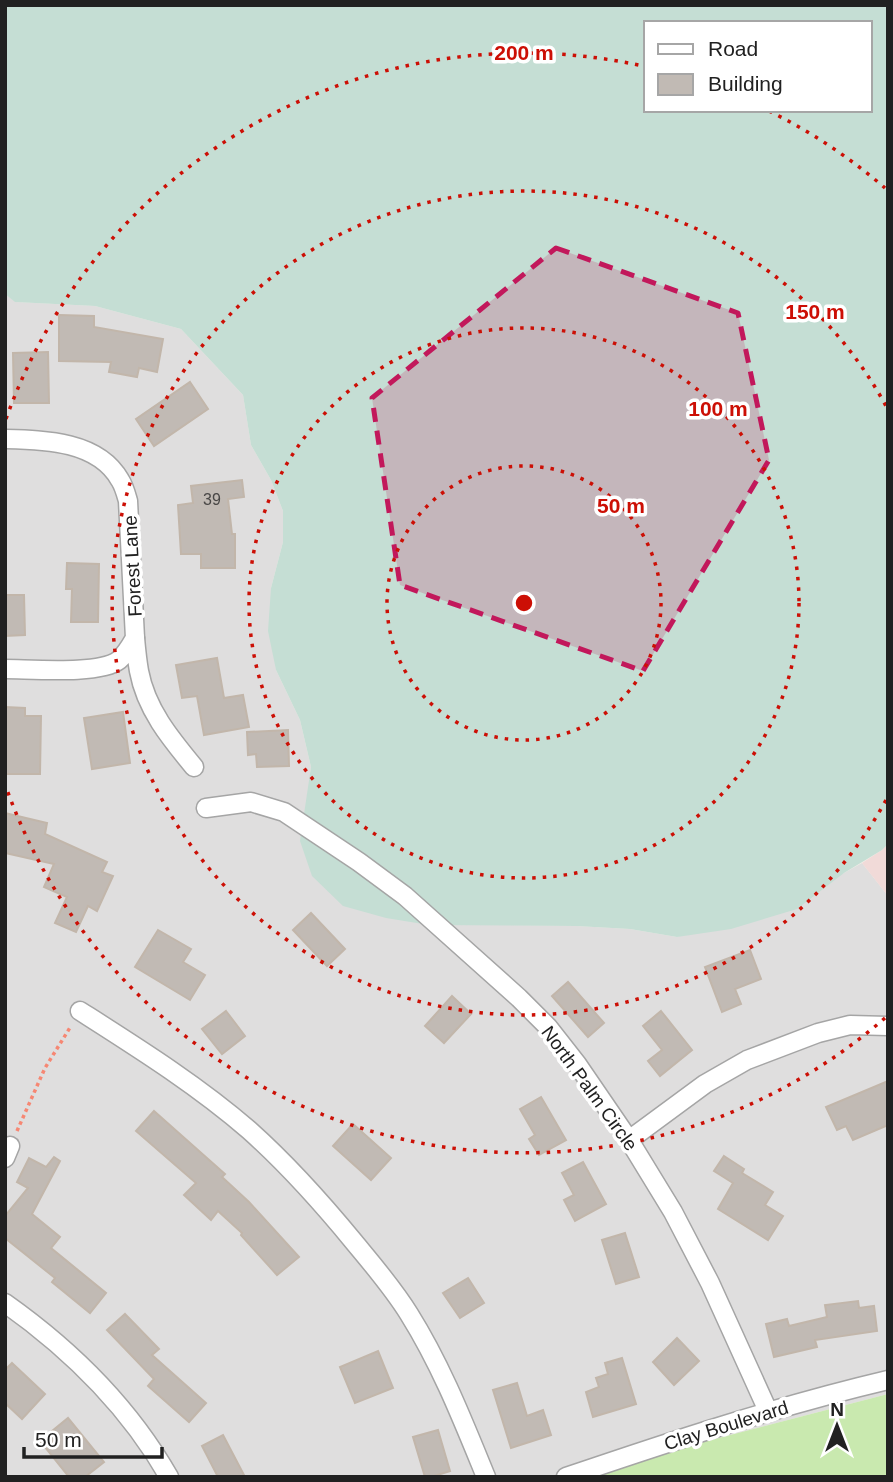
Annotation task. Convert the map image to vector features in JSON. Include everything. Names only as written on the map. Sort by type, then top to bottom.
[{"type":"street","name":"Forest Lane","points":[[5,439],[66,444],[89,452],[105,462],[120,480],[128,501],[135,638],[118,661],[106,666],[84,669],[5,669]]},
{"type":"street","points":[[135,638],[139,671],[152,708],[169,737],[194,767]]},
{"type":"street","name":"North Palm Circle","points":[[206,808],[250,802],[284,812],[405,896],[548,1027],[629,1140],[673,1212],[710,1283],[768,1411]]},
{"type":"street","points":[[80,1011],[190,1084],[248,1130],[282,1161],[328,1210],[408,1312],[455,1403],[486,1477]]},
{"type":"street","points":[[629,1140],[705,1084],[747,1060],[818,1032],[850,1025],[888,1026]]},
{"type":"street","points":[[5,1303],[71,1356],[104,1389],[133,1422],[169,1477]]},
{"type":"street","name":"Clay Boulevard","points":[[566,1477],[768,1411],[888,1380]]},
{"type":"path","points":[[8,1152],[45,1068],[80,1011]]},
{"type":"highlighted area","points":[[556,248],[738,313],[769,460],[643,671],[400,585],[372,398]]},
{"type":"shaded area","points":[[5,294],[16,302],[95,306],[181,329],[243,395],[251,445],[271,480],[283,511],[283,542],[271,588],[276,670],[300,720],[311,767],[308,798],[506,925],[630,929],[677,937],[844,873],[862,863],[888,896],[888,1394],[607,1467],[579,1477],[5,1477]]},
{"type":"shaded area","points":[[888,844],[888,896],[862,863]]},
{"type":"green space","points":[[5,5],[888,5],[888,844],[797,909],[731,929],[677,937],[630,929],[576,926],[429,925],[386,918],[343,906],[312,876],[300,841],[311,767],[300,720],[276,670],[268,631],[271,588],[283,542],[283,511],[271,480],[251,445],[243,395],[181,329],[95,306],[15,302],[5,294]]},
{"type":"green space","points":[[888,1394],[888,1477],[579,1477],[607,1467]]},
{"type":"building","points":[[59,315],[94,316],[94,327],[163,339],[157,372],[139,368],[137,377],[109,372],[111,362],[59,361]]},
{"type":"building","points":[[48,352],[49,403],[14,403],[13,353]]},
{"type":"building","points":[[190,382],[208,409],[154,446],[136,419]]},
{"type":"building","points":[[242,480],[244,497],[228,499],[232,534],[235,534],[235,568],[201,568],[201,554],[181,554],[178,505],[193,503],[191,486]]},
{"type":"building","points":[[67,563],[99,564],[98,622],[71,622],[72,589],[66,589]]},
{"type":"building","points":[[5,595],[24,595],[25,635],[5,636]]},
{"type":"building","points":[[217,658],[224,698],[243,695],[249,727],[204,735],[197,696],[182,698],[176,665]]},
{"type":"building","points":[[5,707],[25,708],[25,716],[41,716],[40,774],[5,774]]},
{"type":"building","points":[[123,712],[130,763],[92,769],[84,718]]},
{"type":"building","points":[[288,730],[289,766],[257,767],[256,754],[248,755],[247,732]]},
{"type":"building","points":[[5,813],[47,823],[45,834],[107,862],[102,872],[113,876],[97,911],[88,906],[76,932],[55,923],[67,897],[44,887],[54,864],[5,853]]},
{"type":"building","points":[[311,913],[345,949],[327,966],[293,930]]},
{"type":"building","points":[[158,930],[191,949],[183,962],[205,975],[190,1000],[135,967]]},
{"type":"building","points":[[750,950],[761,979],[735,989],[741,1004],[722,1012],[705,967]]},
{"type":"building","points":[[568,982],[604,1023],[588,1037],[552,996]]},
{"type":"building","points":[[452,996],[471,1014],[444,1043],[425,1026]]},
{"type":"building","points":[[226,1011],[245,1036],[222,1054],[202,1029]]},
{"type":"building","points":[[661,1011],[692,1050],[660,1076],[648,1061],[662,1050],[643,1026]]},
{"type":"building","points":[[888,1081],[888,1125],[853,1140],[846,1126],[837,1130],[826,1107]]},
{"type":"building","points":[[541,1097],[566,1140],[539,1155],[529,1139],[535,1135],[520,1109]]},
{"type":"building","points":[[154,1111],[225,1174],[222,1177],[249,1202],[299,1257],[277,1275],[242,1233],[218,1211],[211,1220],[184,1195],[196,1183],[136,1131]]},
{"type":"building","points":[[353,1124],[391,1158],[371,1180],[333,1146]]},
{"type":"building","points":[[724,1156],[744,1169],[742,1173],[773,1192],[765,1205],[783,1216],[768,1240],[718,1209],[733,1183],[714,1171]]},
{"type":"building","points":[[54,1157],[60,1161],[32,1214],[60,1237],[51,1248],[106,1293],[90,1313],[52,1282],[55,1278],[5,1238],[5,1216],[28,1188],[17,1182],[29,1158],[46,1167]]},
{"type":"building","points":[[583,1162],[606,1204],[575,1221],[564,1200],[574,1195],[562,1173]]},
{"type":"building","points":[[625,1233],[639,1277],[616,1284],[602,1240]]},
{"type":"building","points":[[468,1278],[484,1303],[460,1318],[443,1293]]},
{"type":"building","points":[[858,1301],[859,1308],[874,1306],[877,1331],[815,1340],[817,1347],[774,1357],[766,1324],[787,1319],[789,1326],[827,1317],[825,1305]]},
{"type":"building","points":[[125,1314],[159,1349],[152,1355],[206,1403],[189,1422],[148,1386],[154,1379],[107,1330]]},
{"type":"building","points":[[677,1338],[699,1361],[674,1385],[653,1362]]},
{"type":"building","points":[[378,1351],[393,1388],[355,1403],[340,1367]]},
{"type":"building","points":[[622,1358],[636,1404],[593,1417],[586,1392],[599,1387],[596,1378],[608,1374],[605,1363]]},
{"type":"building","points":[[12,1363],[45,1394],[22,1419],[5,1403],[5,1370]]},
{"type":"building","points":[[517,1383],[527,1416],[543,1410],[551,1435],[511,1448],[493,1390]]},
{"type":"building","points":[[68,1418],[104,1462],[85,1477],[69,1477],[40,1441]]},
{"type":"building","points":[[438,1430],[450,1471],[425,1477],[413,1437]]},
{"type":"building","points":[[223,1435],[245,1477],[218,1477],[202,1446]]}]
